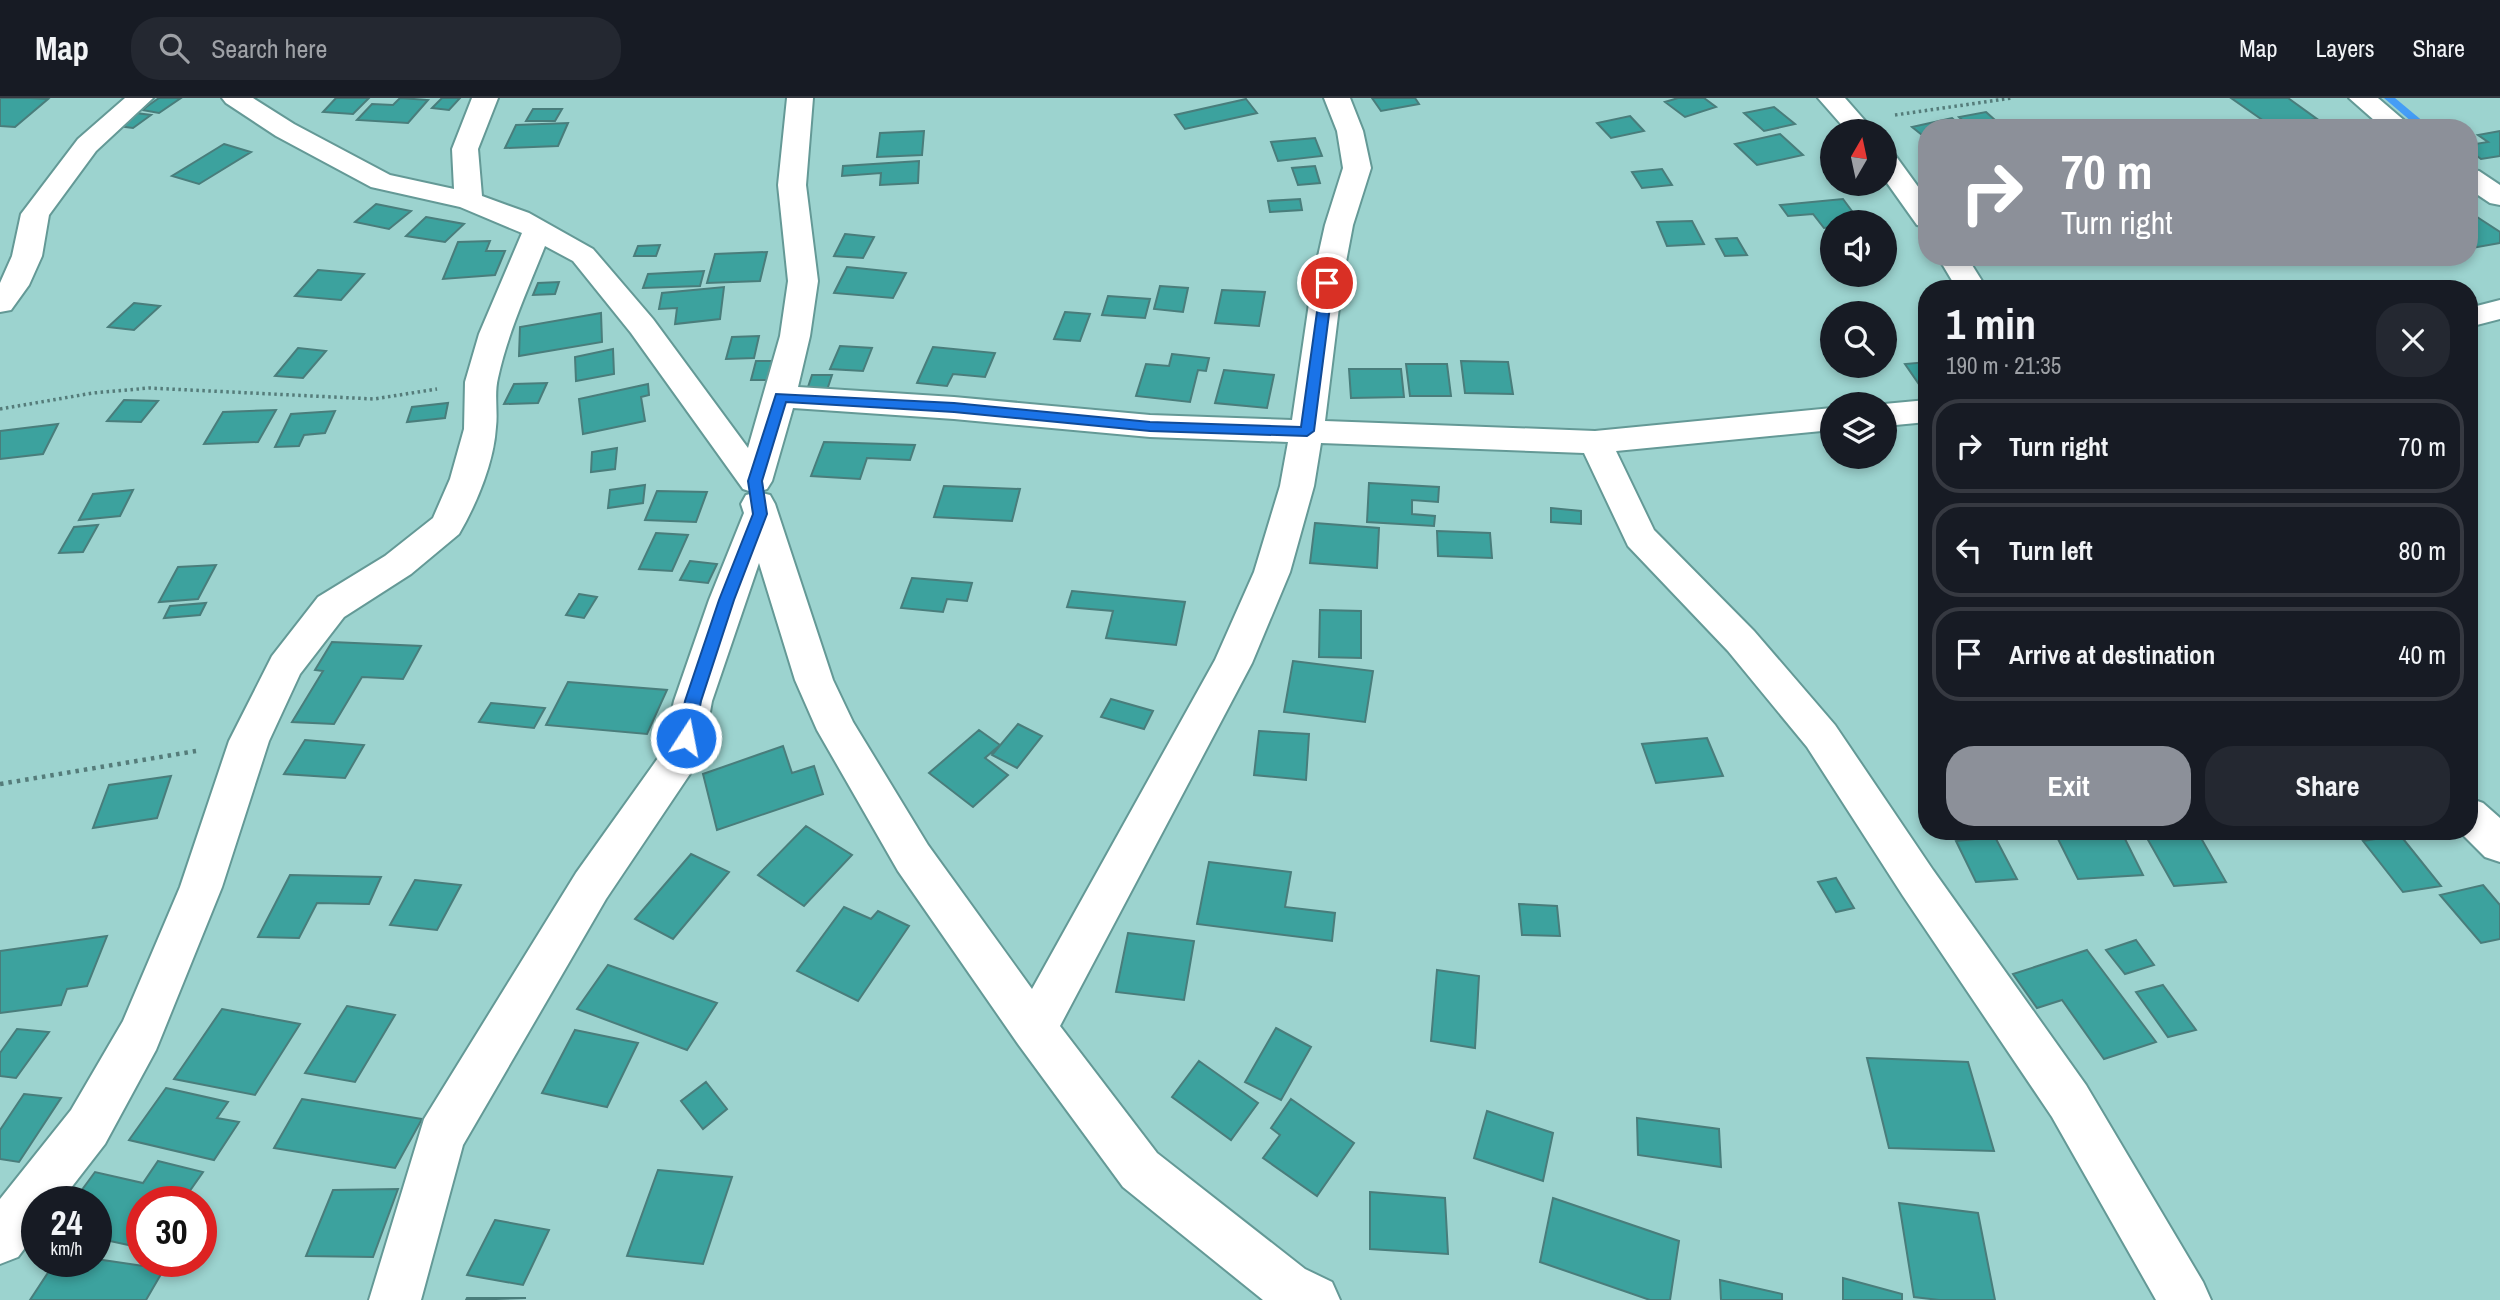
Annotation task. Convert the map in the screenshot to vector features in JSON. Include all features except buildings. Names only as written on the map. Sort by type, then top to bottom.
[{"type":"street","points":[[0,303],[14,285],[27,256],[35,214],[87,145],[140,98]]},
{"type":"street","points":[[235,98],[285,130],[381,181],[468,201],[519,219],[583,255],[642,326],[757,498],[814,680],[837,730],[913,858],[1034,1029],[1140,1170],[1296,1296]]},
{"type":"street","points":[[468,201],[465,149],[485,98]]},
{"type":"street","points":[[395,1300],[441,1136],[591,886],[682,756],[693,701],[757,498],[794,336],[803,281],[792,185],[800,98]]},
{"type":"street","points":[[1034,1029],[1233,663],[1272,572],[1297,486],[1327,283],[1339,225],[1357,167],[1350,131],[1337,98]]},
{"type":"street","points":[[1831,98],[1850,119]]},
{"type":"street","points":[[2362,98],[2389,119]]},
{"type":"street","points":[[1897,178],[1918,207]]},
{"type":"street","points":[[2478,183],[2500,197]]},
{"type":"street","points":[[0,1239],[88,1126],[140,1035],[201,887],[249,741],[285,666],[331,607],[398,565],[447,525],[467,479],[480,429],[481,382],[494,334],[538,229]]},
{"type":"street","points":[[2478,315],[2500,309]]},
{"type":"street","points":[[780,397],[954,408],[1150,426],[1595,442],[1820,420]]},
{"type":"street","points":[[1897,414],[1918,412]]},
{"type":"street","points":[[1595,442],[1640,537],[1741,640],[1821,736],[1918,883],[2069,1101],[2185,1300]]},
{"type":"street","points":[[2478,823],[2500,844]]},
{"type":"path","points":[[1896,119],[2012,98]]},
{"type":"path","points":[[0,409],[106,391],[148,388],[376,399],[481,382]]},
{"type":"path","points":[[0,784],[249,741]]},
{"type":"waterway","points":[[2389,98],[2415,119]]},
{"type":"route","points":[[686,738],[693,701],[760,514],[755,481],[780,397],[954,408],[1150,426],[1307,431],[1327,283]]}]
